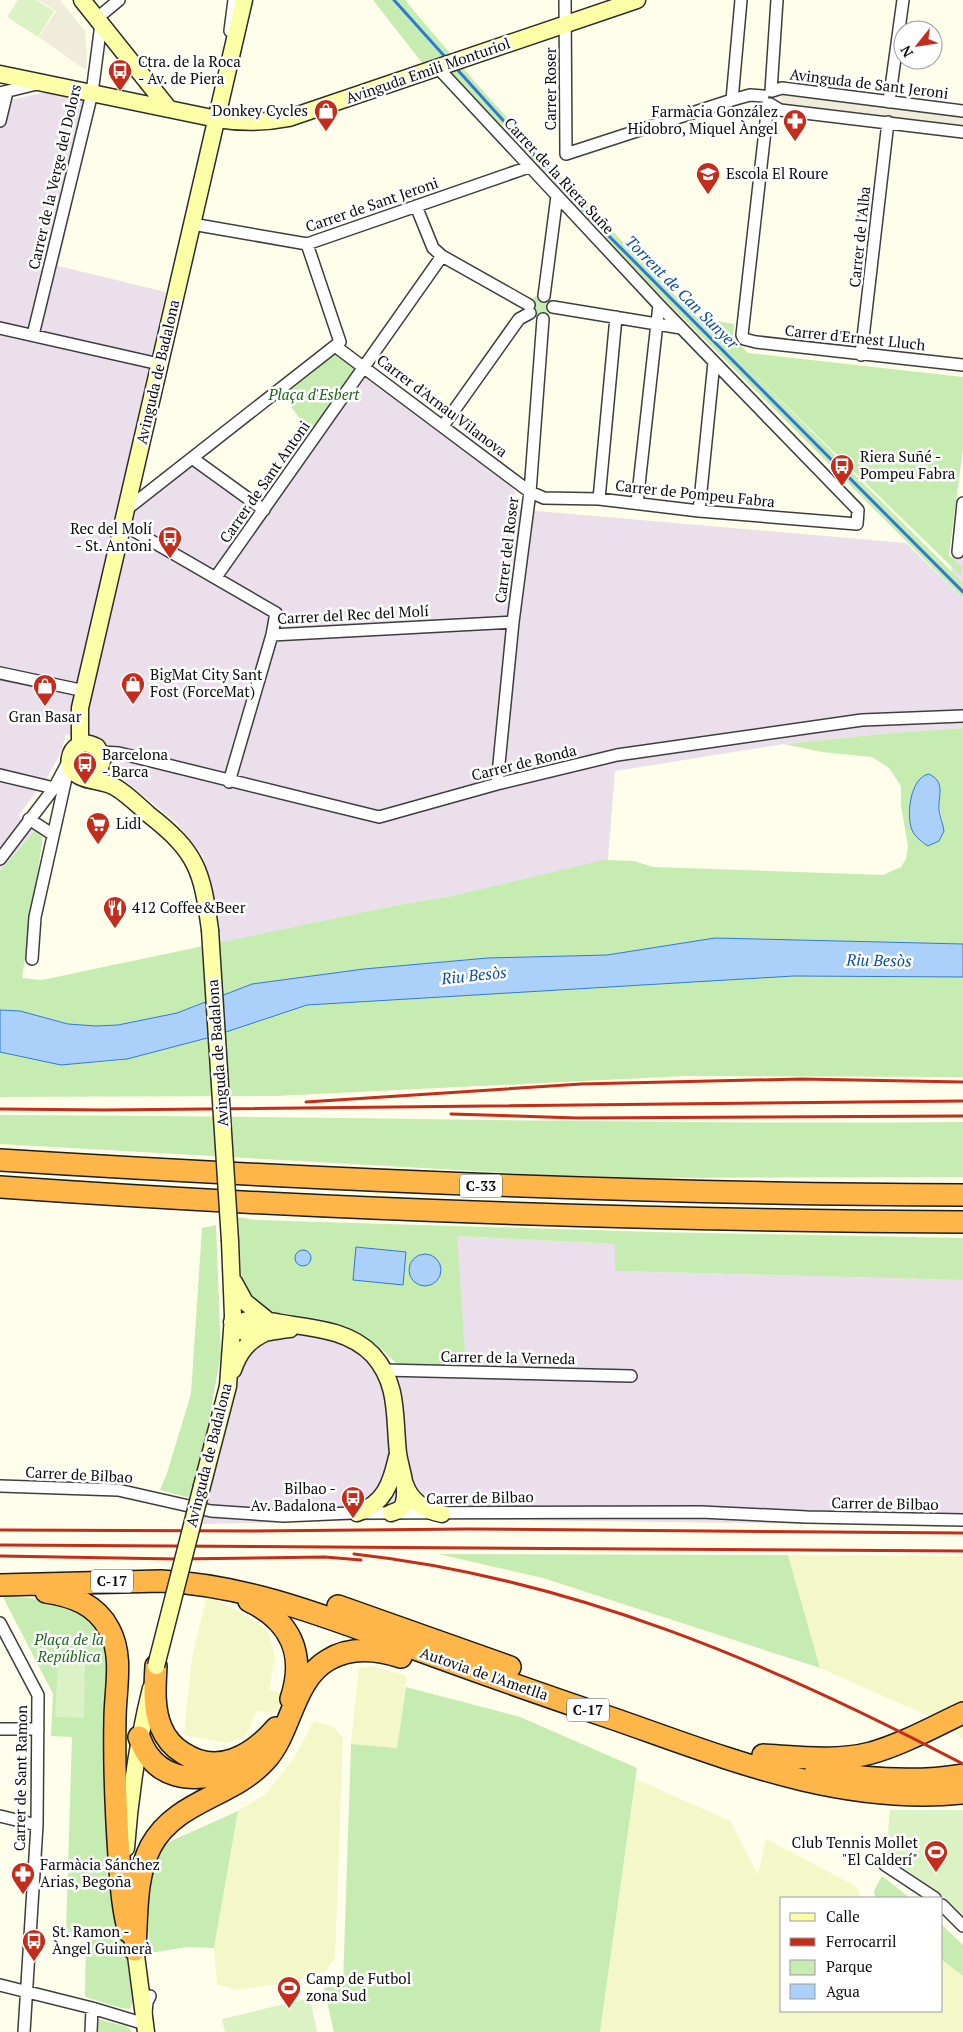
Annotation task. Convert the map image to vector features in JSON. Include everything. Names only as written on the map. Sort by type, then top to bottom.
[{"type":"highway","name":"C-33","points":[[0,1160],[244,1175],[490,1186],[756,1194],[963,1195]]},
{"type":"highway","name":"C-33","points":[[0,1188],[452,1212],[753,1220],[963,1222]]},
{"type":"highway","name":"C-17","points":[[1,1580],[148,1568],[224,1576],[288,1590],[376,1619],[805,1768],[865,1777],[930,1778],[963,1775]]},
{"type":"highway","points":[[1,1580],[79,1600],[98,1613],[112,1635],[117,1660],[114,1720],[118,1839],[125,1916],[135,1950]]},
{"type":"highway","name":"Autovia de l'Ametlla","points":[[1,1580],[185,1582],[262,1596],[313,1612],[651,1732],[774,1772],[847,1790],[895,1795],[963,1792]]},
{"type":"highway","points":[[156,1666],[156,1705],[162,1729],[172,1744],[190,1758],[208,1763],[227,1762],[255,1750],[278,1726],[290,1702],[295,1684],[297,1663],[292,1640],[283,1625],[270,1612],[220,1587]]},
{"type":"highway","points":[[135,1950],[141,1880],[145,1860],[158,1835],[166,1825],[187,1809],[256,1770],[272,1753],[281,1739],[305,1685],[319,1666],[345,1652],[372,1650],[386,1652],[531,1698],[651,1732]]},
{"type":"highway","points":[[763,1755],[836,1758],[869,1753],[901,1742],[963,1713]]},
{"type":"highway","points":[[139,1737],[149,1759],[162,1770],[182,1776],[204,1777],[234,1770],[253,1760],[273,1741],[289,1719]]},
{"type":"street","points":[[82,0],[169,110]]},
{"type":"street","points":[[98,21],[120,0]]},
{"type":"street","points":[[224,83],[234,0]]},
{"type":"street","name":"Avinguda de Badalona","points":[[80,745],[79,722],[85,691],[244,0]]},
{"type":"street","name":"Carrer Roser","points":[[565,0],[566,154],[732,100]]},
{"type":"street","name":"Avinguda Emili Monturiol","points":[[0,74],[217,119],[241,123],[263,123],[289,118],[637,0]]},
{"type":"street","points":[[741,0],[732,100],[750,95],[769,98],[780,110],[963,132]]},
{"type":"street","points":[[769,98],[777,0]]},
{"type":"street","points":[[889,102],[903,0]]},
{"type":"street","name":"Carrer de la Verge del Dolors","points":[[33,335],[92,93],[98,21]]},
{"type":"street","name":"Carrer de la Riera Suñe","points":[[446,66],[529,167],[681,328],[858,510],[857,524]]},
{"type":"street","points":[[0,121],[3,92],[42,83]]},
{"type":"street","name":"Avinguda de Sant Jeroni","points":[[769,98],[782,88],[963,111]]},
{"type":"street","name":"Carrer d'Ernest Lluch","points":[[769,98],[742,335],[746,341],[963,365]]},
{"type":"street","name":"Carrer de l'Alba","points":[[861,354],[888,122]]},
{"type":"street","name":"Carrer de Sant Jeroni","points":[[192,224],[307,244],[529,167]]},
{"type":"street","points":[[544,296],[557,196]]},
{"type":"street","points":[[416,206],[433,248],[442,256],[530,309],[535,318],[543,319],[550,315],[552,307],[550,300],[544,296],[535,297],[530,309],[519,319],[443,426]]},
{"type":"street","points":[[125,517],[192,458],[338,344],[307,244]]},
{"type":"street","name":"Carrer de Sant Antoni","points":[[216,577],[442,256]]},
{"type":"street","points":[[637,503],[659,305]]},
{"type":"street","points":[[552,307],[681,328]]},
{"type":"street","points":[[599,499],[616,317]]},
{"type":"street","name":"Carrer del Roser","points":[[497,784],[513,622],[530,492],[543,319]]},
{"type":"street","points":[[0,328],[160,364]]},
{"type":"street","name":"Carrer d'Arnau Vilanova","points":[[338,344],[530,492]]},
{"type":"street","points":[[699,511],[714,362]]},
{"type":"street","points":[[192,458],[264,510]]},
{"type":"street","name":"Carrer de Pompeu Fabra","points":[[530,492],[544,498],[599,499],[699,511],[857,524]]},
{"type":"street","points":[[958,552],[963,503]]},
{"type":"street","name":"Carrer del Rec del Molí","points":[[125,517],[216,577],[276,613],[272,635],[513,622]]},
{"type":"street","points":[[229,782],[272,635]]},
{"type":"street","points":[[0,672],[85,691]]},
{"type":"street","name":"Carrer de Ronda","points":[[102,759],[119,753],[229,782],[379,817],[497,784],[617,755],[862,720],[963,716]]},
{"type":"street","points":[[32,959],[35,917],[52,834],[74,772],[74,749],[80,745],[91,744],[102,759],[93,776],[74,772]]},
{"type":"street","name":"Avinguda de Badalona","points":[[102,759],[116,788]]},
{"type":"street","points":[[2,853],[54,788],[74,772]]},
{"type":"street","points":[[54,788],[74,772]]},
{"type":"street","name":"Avinguda de Badalona","points":[[74,772],[116,788],[171,832],[189,852],[202,879],[210,930],[230,1241],[233,1326],[228,1386],[156,1666],[139,1737],[130,1794],[126,1852],[135,1950],[146,2028]]},
{"type":"street","points":[[0,775],[54,788]]},
{"type":"street","points":[[30,819],[52,834]]},
{"type":"street","points":[[232,1276],[244,1302],[266,1326]]},
{"type":"street","points":[[233,1326],[249,1319],[266,1326],[319,1328],[343,1336],[361,1346],[384,1370],[395,1399],[398,1450],[396,1484],[390,1502],[397,1513]]},
{"type":"street","points":[[228,1386],[238,1355],[266,1326]]},
{"type":"street","name":"Carrer de la Verneda","points":[[384,1370],[631,1376]]},
{"type":"street","points":[[357,1513],[377,1503],[396,1484]]},
{"type":"street","points":[[396,1484],[422,1506],[442,1514]]},
{"type":"street","name":"Carrer de Bilbao","points":[[0,1486],[118,1490],[211,1511],[284,1516],[357,1513],[700,1512],[807,1517],[963,1520]]},
{"type":"street","name":"Carrer de Sant Ramon","points":[[0,1623],[38,1695],[36,1825],[24,2032]]},
{"type":"street","points":[[0,1729],[38,1730]]},
{"type":"street","points":[[0,1816],[36,1825]]},
{"type":"street","points":[[885,1865],[933,1897]]},
{"type":"street","points":[[943,1905],[963,1926]]},
{"type":"street","points":[[0,1985],[92,2008],[146,2028],[147,2002],[150,1996]]},
{"type":"street","points":[[90,2032],[92,2008]]},
{"type":"shaded area","points":[[38,0],[60,0],[85,31],[86,70],[39,37],[56,11]]},
{"type":"shaded area","points":[[52,91],[96,102],[58,266],[166,292],[114,523],[190,467],[196,467],[266,515],[364,374],[510,482],[515,493],[514,509],[906,543],[963,598],[963,728],[784,744],[615,771],[608,860],[452,896],[398,905],[219,943],[203,856],[176,822],[119,776],[119,759],[66,734],[61,752],[47,778],[18,816],[35,830],[0,871],[0,102]]},
{"type":"shaded area","points":[[783,93],[963,111],[963,132],[782,105],[780,101]]},
{"type":"shaded area","points":[[956,528],[963,529],[963,583],[951,572]]},
{"type":"shaded area","points":[[456,1236],[615,1244],[615,1271],[963,1280],[963,1526],[442,1519],[202,1524],[238,1371],[259,1344],[282,1334],[309,1334],[334,1339],[353,1348],[373,1366],[466,1366]]},
{"type":"green space","points":[[18,0],[36,0],[54,11],[38,37],[7,17]]},
{"type":"green space","points":[[373,0],[405,0],[555,170],[712,333],[717,321],[734,324],[733,338],[748,353],[963,377],[963,449],[949,555],[962,567],[961,576],[746,366],[963,583],[963,598],[652,287],[438,59],[423,64]]},
{"type":"green space","points":[[541,295],[549,299],[553,307],[549,315],[541,319],[533,315],[529,307],[533,299]]},
{"type":"green space","name":"Plaça d'Esbert","points":[[332,348],[361,363],[314,438],[279,390]]},
{"type":"green space","points":[[963,728],[963,944],[715,938],[607,955],[488,958],[364,969],[252,984],[177,1013],[118,1025],[68,1024],[20,1011],[0,1010],[0,871],[35,830],[43,837],[22,978],[42,980],[398,905],[452,896],[603,860],[634,861],[653,867],[883,875],[901,867],[906,859],[908,847],[901,805],[901,786],[889,768],[872,757],[822,752],[784,744]],"holes":[[[929,774],[940,785],[939,806],[943,823],[925,844],[911,826],[909,820],[910,808],[921,777]]]},
{"type":"green space","points":[[794,976],[963,977],[963,1077],[685,1076],[276,1096],[0,1097],[0,1052],[61,1065],[116,1061],[211,1037],[307,1005]]},
{"type":"green space","points":[[0,1115],[843,1123],[963,1122],[963,1177],[596,1178],[0,1144]]},
{"type":"green space","points":[[238,1217],[256,1220],[654,1232],[963,1238],[963,1280],[615,1271],[615,1244],[457,1236],[466,1366],[398,1365],[377,1345],[348,1329],[320,1319],[266,1311],[254,1304],[242,1284]]},
{"type":"green space","points":[[216,1225],[221,1354],[209,1420],[190,1498],[160,1490],[191,1394],[202,1228]]},
{"type":"green space","points":[[438,1554],[788,1555],[820,1668],[543,1578]]},
{"type":"green space","points":[[788,1555],[963,1556],[963,1739],[942,1722],[820,1668]]},
{"type":"green space","name":"Plaça de la República","points":[[2,1595],[62,1604],[77,1610],[89,1618],[99,1629],[105,1643],[110,1674],[116,1883],[133,2001],[130,2009],[85,1997],[86,1933],[66,1932],[72,1737],[51,1736],[53,1694]]},
{"type":"green space","points":[[207,1596],[242,1613],[268,1631],[275,1658],[269,1689],[284,1695],[276,1713],[257,1711],[245,1737],[226,1743],[184,1735],[192,1657]]},
{"type":"green space","points":[[58,1663],[85,1664],[84,1718],[55,1717]]},
{"type":"green space","points":[[373,1666],[407,1676],[397,1748],[351,1744],[359,1668]]},
{"type":"green space","points":[[406,1687],[520,1717],[637,1768],[600,2032],[334,2032],[324,1988],[343,1984],[351,1744],[397,1748]]},
{"type":"green space","points":[[314,1721],[333,1727],[343,1738],[335,1958],[325,1972],[293,1982],[237,1990],[217,1984],[214,1948],[238,1811],[266,1794],[294,1758]]},
{"type":"green space","points":[[636,1779],[730,1821],[758,1875],[766,1839],[857,1887],[861,1897],[780,1897],[780,2012],[943,2012],[943,1961],[963,1976],[963,2032],[600,2032]]},
{"type":"green space","name":"Club Tennis Mollet \"El Calderí\"","points":[[890,1810],[963,1810],[963,1914],[934,1889],[886,1856]]},
{"type":"green space","points":[[238,1811],[214,1948],[187,1947],[150,1953],[146,1897],[160,1846]]},
{"type":"green space","points":[[882,1876],[909,1897],[875,1897],[874,1891]]},
{"type":"green space","points":[[943,1926],[963,1945],[963,1976],[943,1961]]},
{"type":"green space","name":"Camp de Futbol zona Sud","points":[[310,1998],[317,2032],[225,2032],[222,2019]]},
{"type":"green space","points":[[95,2018],[128,2027],[132,2032],[98,2032],[98,2028],[95,2027]]},
{"type":"water","points":[[929,774],[938,781],[940,790],[939,810],[944,831],[939,841],[928,846],[913,832],[909,816],[911,798],[917,782]]},
{"type":"water","name":"Riu Besòs","points":[[715,938],[963,944],[963,977],[794,976],[307,1005],[211,1037],[127,1059],[61,1065],[0,1052],[0,1010],[20,1011],[68,1024],[118,1025],[177,1013],[252,984],[364,969],[488,958],[607,955]]},
{"type":"water","points":[[356,1247],[406,1252],[403,1285],[353,1280]]},
{"type":"water","points":[[303,1250],[309,1252],[311,1258],[309,1264],[303,1266],[297,1264],[295,1258],[297,1252]]},
{"type":"water","points":[[425,1254],[436,1259],[441,1270],[436,1281],[425,1286],[414,1281],[409,1270],[414,1259]]},
{"type":"waterway","name":"Torrent de Can Sunyer","points":[[394,0],[447,59]]},
{"type":"waterway","name":"Torrent de Can Sunyer","points":[[455,67],[593,220],[963,592]]},
{"type":"railway","points":[[306,1102],[581,1084],[801,1079],[963,1082]]},
{"type":"railway","points":[[0,1109],[104,1110],[963,1101]]},
{"type":"railway","points":[[451,1114],[577,1118],[963,1116]]},
{"type":"railway","points":[[0,1530],[251,1531],[467,1529],[963,1533]]},
{"type":"railway","points":[[0,1545],[963,1551]]},
{"type":"railway","points":[[354,1554],[435,1566],[514,1583],[591,1604],[668,1630],[743,1659],[817,1692],[963,1764]]},
{"type":"railway","points":[[0,1556],[176,1559],[325,1557],[361,1560]]},
{"type":"place","name":"Ctra. de la Roca - Av. de Piera","points":[[120,92]]},
{"type":"place","name":"Donkey Cycles","points":[[326,132]]},
{"type":"place","name":"Farmàcia González Hidobro, Miquel Àngel","points":[[795,142]]},
{"type":"place","name":"Escola El Roure","points":[[708,195]]},
{"type":"place","name":"Riera Suñé - Pompeu Fabra","points":[[842,487]]},
{"type":"place","name":"Rec del Molí - St. Antoni","points":[[170,559]]},
{"type":"place","name":"BigMat City Sant Fost (ForceMat)","points":[[133,705]]},
{"type":"place","name":"Gran Basar","points":[[45,707]]},
{"type":"place","name":"Barcelona - Barca","points":[[85,785]]},
{"type":"place","name":"Lidl","points":[[98,845]]},
{"type":"place","name":"412 Coffee&Beer","points":[[115,929]]},
{"type":"place","name":"Bilbao - Av. Badalona","points":[[353,1519]]},
{"type":"place","name":"Club Tennis Mollet \"El Calderí\"","points":[[936,1873]]},
{"type":"place","name":"Farmàcia Sánchez Arias, Begoña","points":[[23,1895]]},
{"type":"place","name":"St. Ramon - Àngel Guimerà","points":[[34,1962]]},
{"type":"place","name":"Camp de Futbol zona Sud","points":[[289,2009]]}]
